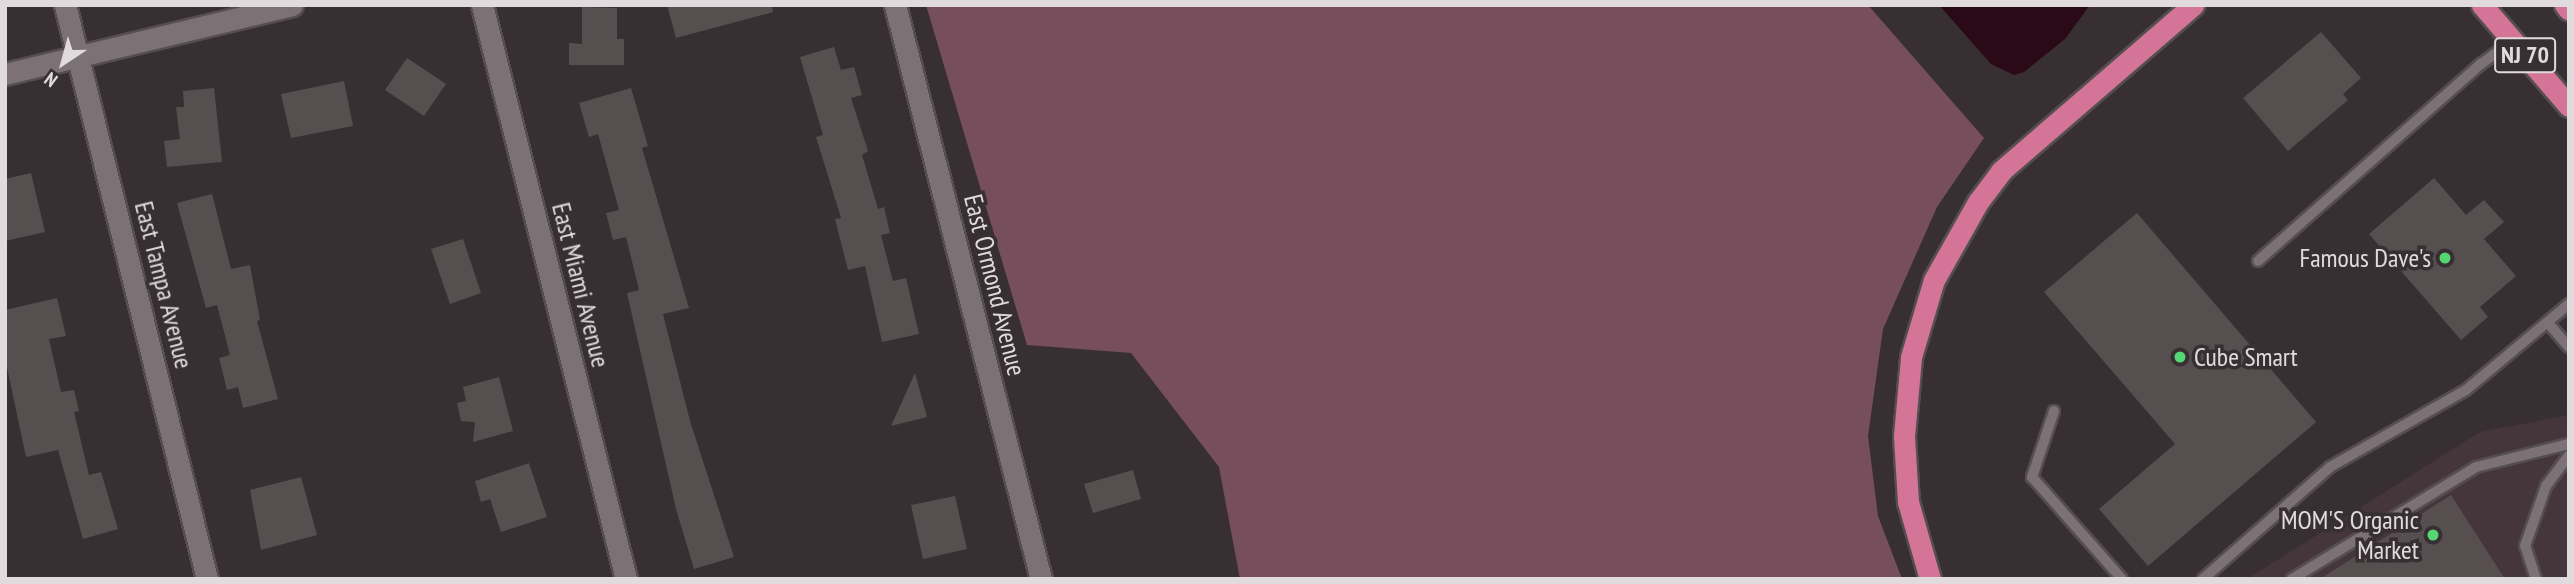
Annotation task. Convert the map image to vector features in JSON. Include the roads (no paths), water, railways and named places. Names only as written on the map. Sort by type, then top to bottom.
[{"type":"highway","points":[[1930,579],[1908,502],[1904,436],[1911,357],[1934,280],[1978,202],[2001,172],[2193,5]]},
{"type":"highway","name":"NJ 70","points":[[2482,5],[2569,106]]},
{"type":"highway","name":"NJ 70","points":[[2565,5],[2569,10]]},
{"type":"street","name":"East Tampa Avenue","points":[[65,5],[208,579]]},
{"type":"street","points":[[5,74],[292,5]]},
{"type":"street","name":"East Miami Avenue","points":[[482,5],[626,579]]},
{"type":"street","name":"East Ormond Avenue","points":[[895,5],[1041,579]]},
{"type":"lane","points":[[2258,261],[2481,64],[2513,41]]},
{"type":"lane","points":[[2203,579],[2330,467],[2466,390],[2569,304]]},
{"type":"lane","points":[[2548,323],[2569,347]]},
{"type":"lane","points":[[2054,411],[2032,477],[2122,579]]},
{"type":"lane","points":[[2292,579],[2476,467],[2569,444]]},
{"type":"lane","points":[[2536,579],[2525,546],[2546,486],[2569,455]]},
{"type":"place","name":"Famous Dave's","points":[[2445,258]]},
{"type":"place","name":"Cube Smart","points":[[2180,357]]},
{"type":"place","name":"MOM'S Organic Market","points":[[2433,535]]}]
